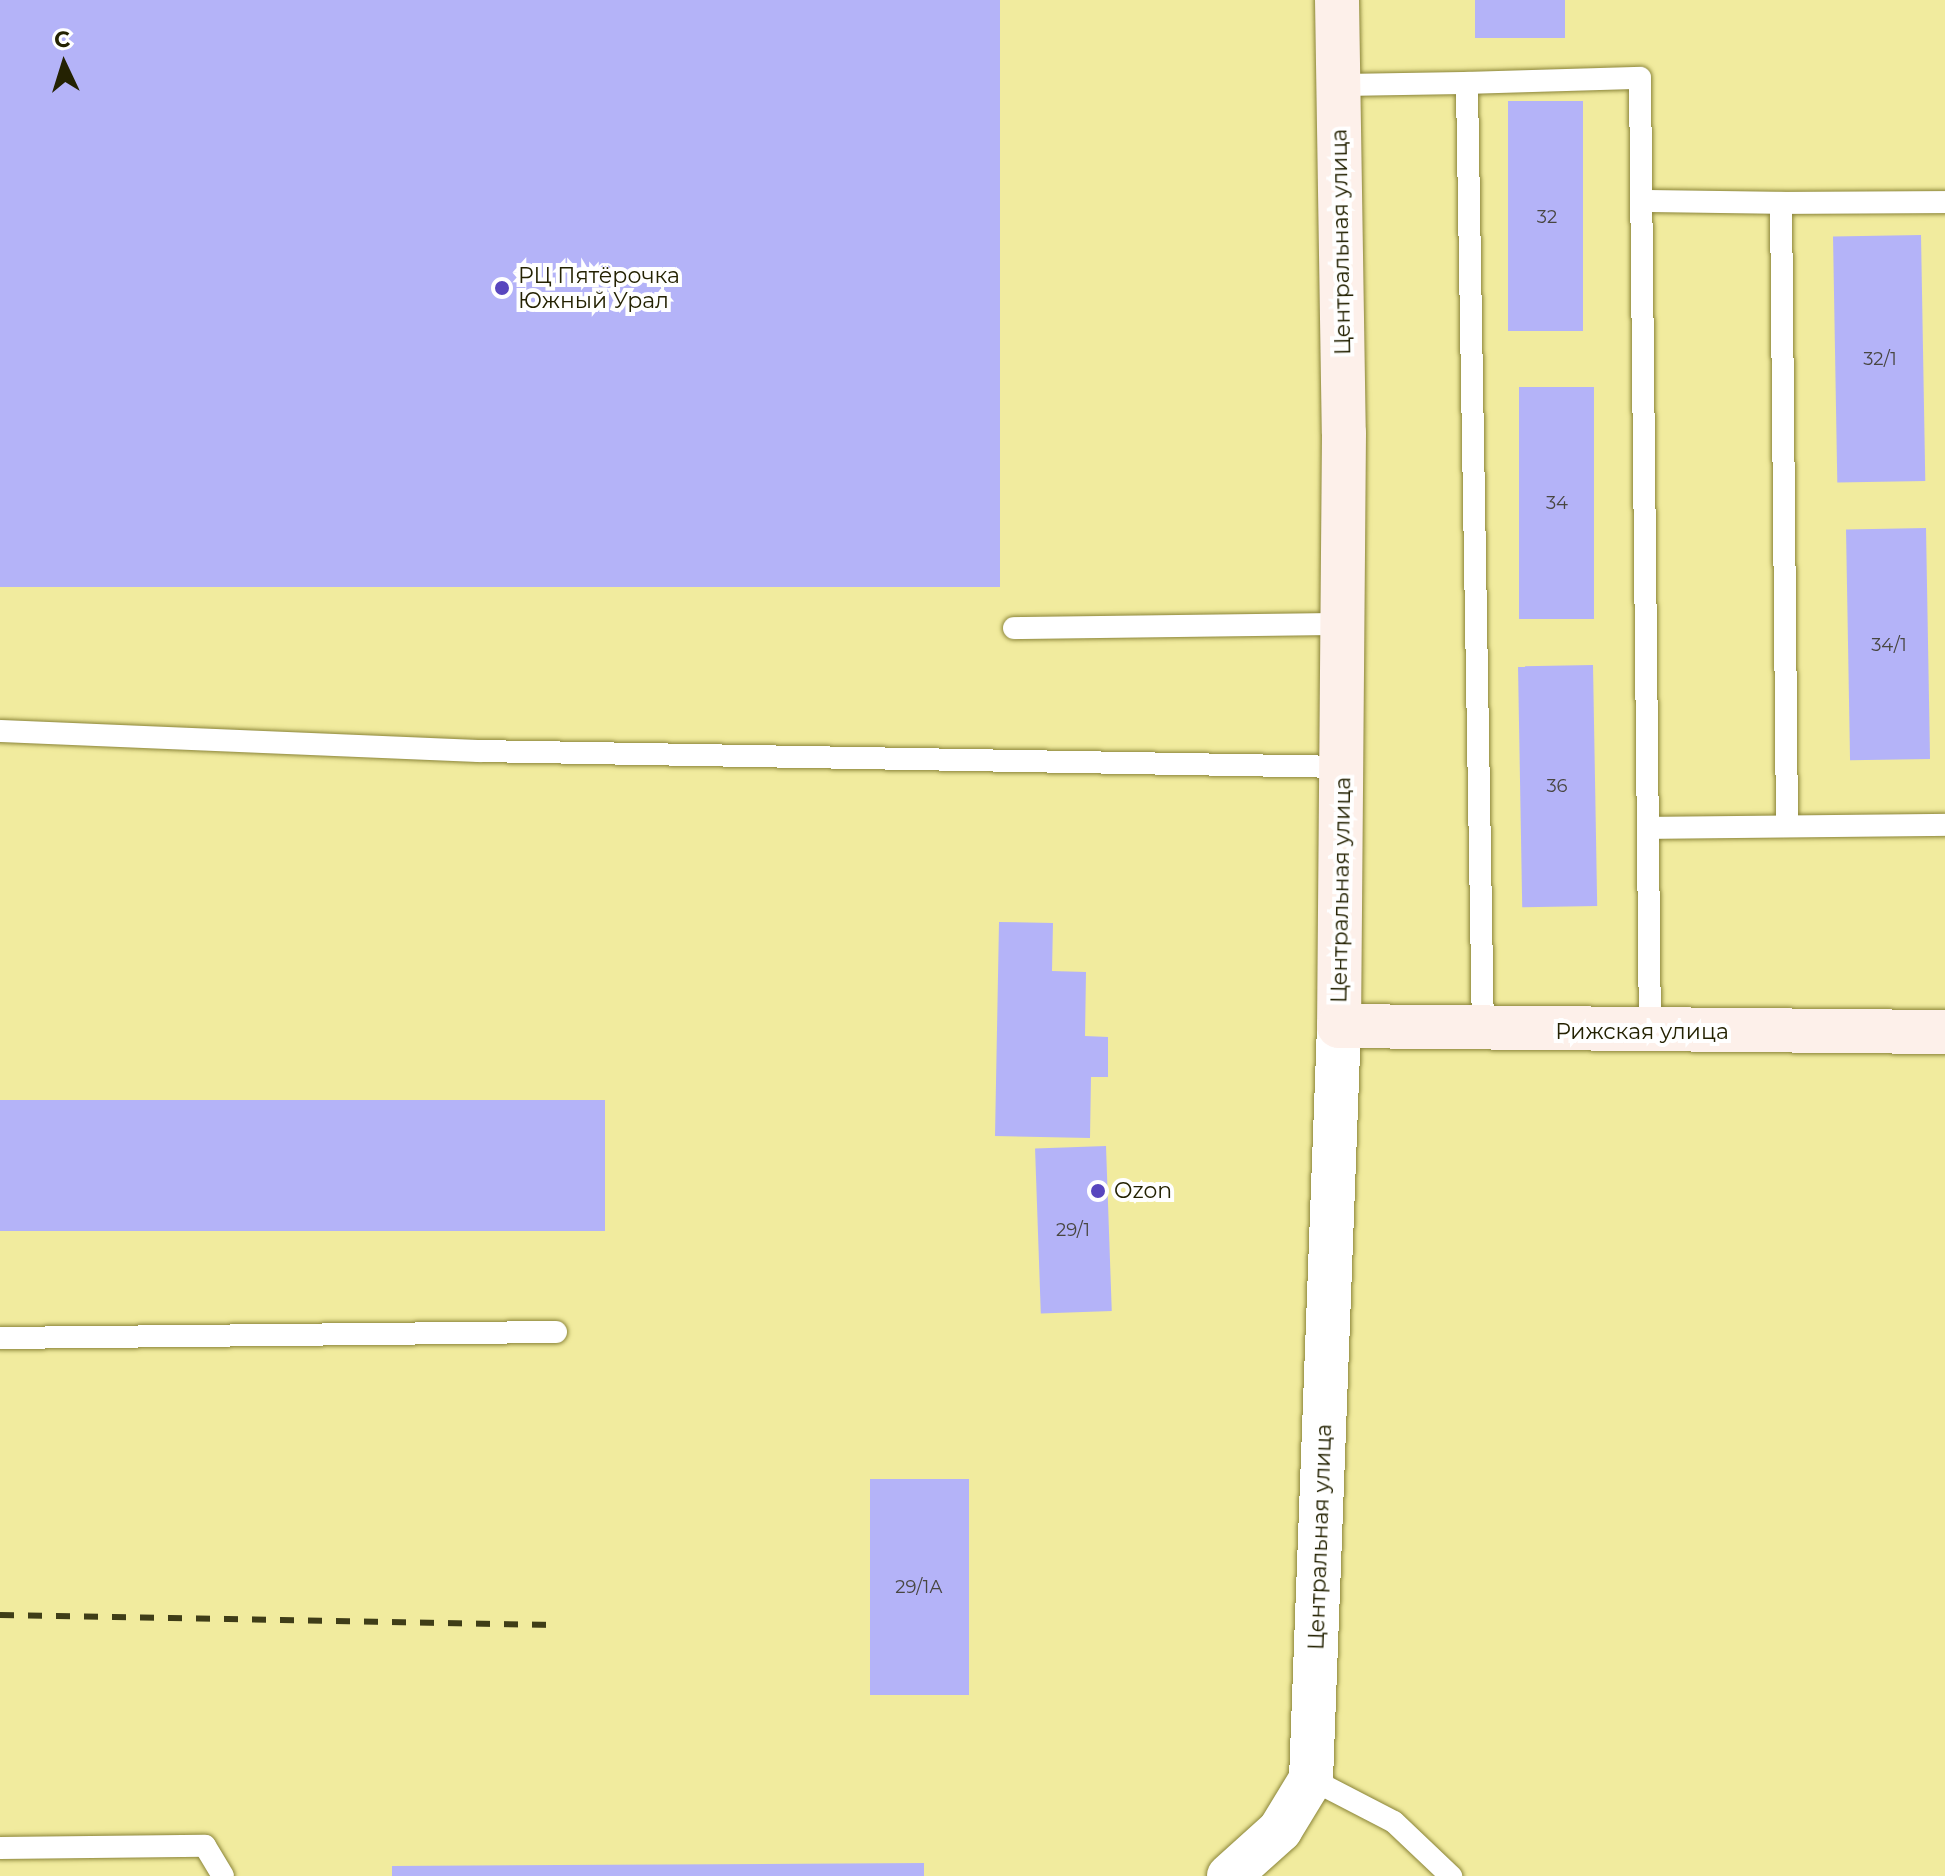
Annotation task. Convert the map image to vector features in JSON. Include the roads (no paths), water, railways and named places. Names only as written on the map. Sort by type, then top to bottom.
[{"type":"street","name":"Центральная улица","points":[[1311,1779],[1339,1026],[1342,624],[1337,0]]},
{"type":"street","name":"Рижская улица","points":[[1339,1026],[1483,1032],[1945,1032]]},
{"type":"street","points":[[1229,1876],[1280,1830],[1311,1779]]},
{"type":"lane","points":[[1339,85],[1640,78],[1650,1032]]},
{"type":"lane","points":[[1467,83],[1483,1032]]},
{"type":"lane","points":[[1642,201],[1945,202]]},
{"type":"lane","points":[[1781,203],[1787,825]]},
{"type":"lane","points":[[1014,628],[1342,624]]},
{"type":"lane","points":[[0,731],[479,751],[1342,767]]},
{"type":"lane","points":[[1650,828],[1945,825]]},
{"type":"lane","points":[[0,1338],[556,1332]]},
{"type":"lane","points":[[1311,1779],[1394,1822],[1451,1876]]},
{"type":"lane","points":[[0,1848],[205,1846],[223,1876]]},
{"type":"railway","points":[[0,1615],[558,1625]]},
{"type":"place","name":"РЦ Пятёрочка Южный Урал","points":[[502,288]]},
{"type":"place","name":"Ozon","points":[[1098,1191]]}]
